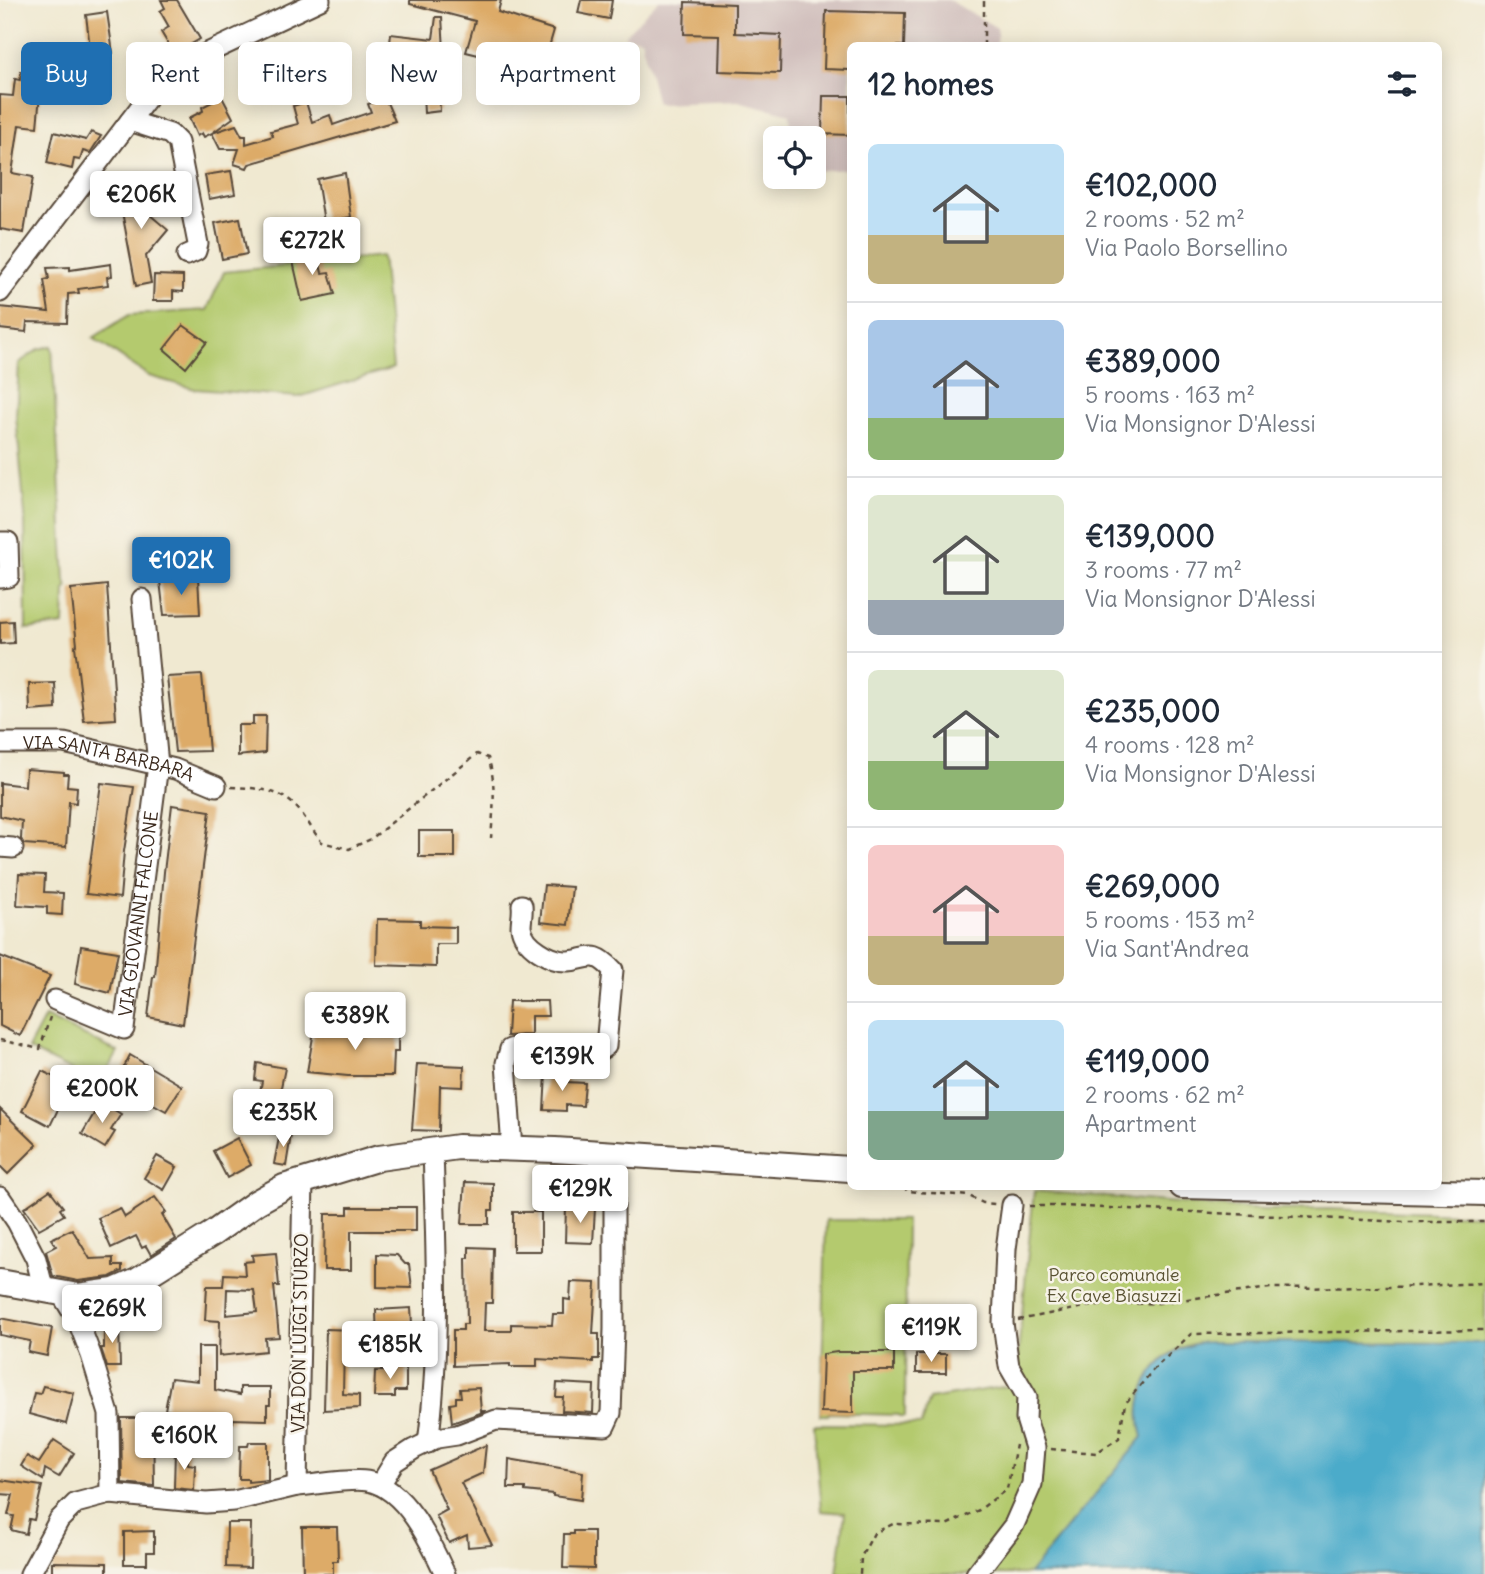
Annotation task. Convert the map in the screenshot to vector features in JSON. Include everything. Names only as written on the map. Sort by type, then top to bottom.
[{"type":"main road","points":[[0,1282],[53,1293],[94,1295],[114,1291],[137,1281],[257,1202],[303,1180],[379,1158],[433,1150],[458,1147],[512,1149],[847,1169]]},
{"type":"main road","points":[[1355,1190],[1485,1193]]},
{"type":"street","points":[[0,292],[167,72],[320,0]]},
{"type":"street","points":[[130,121],[170,134],[178,142],[198,244],[196,250],[187,255]]},
{"type":"street","points":[[0,542],[8,542],[9,577],[0,578]]},
{"type":"street","points":[[142,599],[158,765]]},
{"type":"street","name":"VIA SANTA BARBARA","points":[[0,743],[64,743],[175,769],[216,786]]},
{"type":"street","name":"VIA GIOVANNI FALCONE","points":[[55,1000],[124,1029],[158,765]]},
{"type":"street","points":[[512,1149],[506,1063],[510,1049],[521,1046],[593,1055],[606,1046],[613,970],[605,961],[588,955],[568,961],[551,958],[540,951],[529,943],[521,928],[522,905]]},
{"type":"street","points":[[428,1443],[434,1396],[435,1341],[433,1150]]},
{"type":"street","points":[[380,1485],[394,1462],[437,1438],[457,1435],[496,1420],[606,1426],[611,1413],[614,1154]]},
{"type":"street","name":"VIA DON LUIGI STURZO","points":[[297,1486],[303,1180]]},
{"type":"street","points":[[0,1197],[17,1222],[53,1293],[78,1321],[91,1355],[108,1415],[110,1494]]},
{"type":"street","points":[[976,1574],[1014,1525],[1032,1484],[1035,1448],[1026,1419],[1027,1397],[1009,1366],[1003,1323],[1006,1249],[1012,1205]]},
{"type":"street","points":[[30,1574],[59,1520],[76,1503],[110,1494],[206,1503],[234,1501],[297,1486],[366,1481],[380,1485],[410,1510],[445,1574]]},
{"type":"path","points":[[984,0],[984,42]]},
{"type":"path","points":[[216,786],[264,788],[281,794],[301,812],[322,842],[349,849],[371,839],[477,754],[488,758],[491,766],[491,838]]},
{"type":"path","points":[[0,1040],[40,1048],[55,1000]]},
{"type":"path","points":[[906,1190],[969,1196],[982,1203],[1012,1205],[1404,1222],[1485,1222]]},
{"type":"path","points":[[1003,1323],[1095,1305],[1158,1303],[1270,1288],[1485,1283]]},
{"type":"path","points":[[1035,1448],[1096,1453],[1119,1438],[1125,1405],[1153,1370],[1191,1334],[1485,1330]]},
{"type":"path","points":[[860,1574],[862,1557],[874,1533],[893,1524],[946,1525],[979,1510],[1007,1489],[1015,1448],[1026,1419]]},
{"type":"shaded area","points":[[659,0],[949,0],[997,28],[997,42],[847,42],[847,169],[826,170],[826,126],[790,126],[790,114],[738,101],[657,104],[641,39],[624,36]]},
{"type":"green space","points":[[382,256],[393,368],[299,397],[195,389],[149,376],[93,338],[129,315],[207,310],[224,272]]},
{"type":"green space","points":[[52,346],[65,581],[68,587],[65,590],[64,625],[26,629],[25,515],[16,416],[19,363],[39,349]]},
{"type":"green space","points":[[45,1017],[118,1052],[100,1085],[28,1049]]},
{"type":"green space","name":"Parco comunale Ex Cave Biasuzzi","points":[[1034,1191],[1264,1210],[1330,1209],[1485,1215],[1485,1343],[1192,1344],[1165,1357],[1155,1368],[1142,1394],[1140,1423],[1143,1437],[1029,1574],[837,1574],[845,1513],[821,1511],[814,1424],[921,1425],[929,1399],[1015,1385]]},
{"type":"green space","points":[[826,1220],[906,1220],[905,1417],[829,1413],[821,1415]]},
{"type":"water","points":[[1210,1342],[1485,1343],[1485,1574],[1029,1574],[1143,1437],[1141,1403],[1152,1373],[1176,1351]]},
{"type":"building","points":[[161,0],[177,0],[200,39],[195,42],[167,42],[161,32],[169,27],[160,11],[165,8]]},
{"type":"building","points":[[410,0],[501,0],[498,12],[554,30],[550,42],[476,42],[476,54],[466,52],[475,21],[410,4]]},
{"type":"building","points":[[581,0],[612,0],[609,19],[578,13]]},
{"type":"building","points":[[685,2],[735,4],[735,33],[781,35],[780,73],[718,71],[719,35],[684,34]]},
{"type":"building","points":[[826,11],[905,13],[904,42],[847,42],[847,70],[824,69]]},
{"type":"building","points":[[107,12],[111,42],[89,42],[86,15]]},
{"type":"building","points":[[436,17],[442,17],[444,42],[390,42],[391,34],[433,39]]},
{"type":"building","points":[[21,71],[21,105],[39,105],[37,127],[19,125],[12,173],[33,177],[24,233],[0,229],[0,95],[13,96],[15,79],[20,80]]},
{"type":"building","points":[[823,96],[847,96],[847,135],[826,134],[826,126],[822,126]]},
{"type":"building","points":[[224,101],[233,118],[204,137],[202,133],[197,136],[189,118],[203,111],[202,107],[206,105],[224,105]]},
{"type":"building","points":[[296,105],[307,105],[312,122],[330,115],[333,125],[371,112],[368,105],[388,105],[395,121],[249,164],[247,168],[234,164],[239,149],[220,149],[212,133],[236,125],[242,136],[246,136],[246,144],[273,136],[271,131],[298,124],[293,106]]},
{"type":"building","points":[[424,105],[440,105],[440,111],[424,113]]},
{"type":"building","points":[[54,132],[86,140],[91,132],[101,136],[90,153],[83,151],[80,160],[74,159],[72,169],[47,163]]},
{"type":"building","points":[[231,171],[235,194],[209,199],[205,175]]},
{"type":"building","points":[[345,173],[351,217],[324,222],[317,179]]},
{"type":"building","points":[[134,185],[158,204],[149,214],[168,230],[146,256],[151,283],[136,286],[120,201]]},
{"type":"building","points":[[240,218],[247,254],[222,259],[215,223]]},
{"type":"building","points":[[317,252],[322,273],[329,272],[335,294],[302,301],[292,257]]},
{"type":"building","points":[[111,264],[112,276],[107,277],[108,285],[78,289],[79,293],[68,294],[67,323],[27,322],[26,332],[0,329],[0,307],[49,312],[44,280],[49,279],[47,268],[70,267],[70,270]]},
{"type":"building","points":[[154,275],[183,276],[183,292],[173,291],[173,301],[153,301]]},
{"type":"building","points":[[183,325],[207,342],[186,368],[164,349]]},
{"type":"building","points":[[198,577],[200,614],[164,615],[160,581]]},
{"type":"building","points":[[107,585],[116,719],[84,721],[71,589]]},
{"type":"building","points":[[13,621],[14,643],[0,644],[0,622]]},
{"type":"building","points":[[202,675],[209,751],[175,752],[167,677]]},
{"type":"building","points":[[55,683],[56,709],[30,711],[29,684]]},
{"type":"building","points":[[253,716],[266,716],[265,753],[238,756],[238,725],[253,725]]},
{"type":"building","points":[[26,769],[64,772],[68,774],[67,786],[77,787],[76,803],[69,802],[66,847],[24,844],[21,839],[22,821],[0,816],[0,783],[25,786]]},
{"type":"building","points":[[101,783],[134,787],[120,898],[86,894]]},
{"type":"building","points":[[172,805],[210,811],[183,1024],[148,1017],[155,977]]},
{"type":"building","points":[[419,831],[455,831],[455,857],[419,857]]},
{"type":"building","points":[[19,874],[45,875],[44,892],[63,893],[62,915],[47,914],[47,907],[17,905]]},
{"type":"building","points":[[544,885],[572,887],[568,925],[540,922]]},
{"type":"building","points":[[377,919],[420,920],[420,926],[456,927],[456,944],[436,944],[436,967],[376,965]]},
{"type":"building","points":[[81,946],[118,952],[110,993],[75,984]]},
{"type":"building","points":[[0,956],[50,976],[20,1036],[0,1026]]},
{"type":"building","points":[[509,1001],[547,1001],[548,1016],[531,1016],[531,1035],[507,1036]]},
{"type":"building","points":[[372,1023],[398,1023],[398,1052],[394,1052],[393,1076],[307,1072],[314,1031],[372,1035]]},
{"type":"building","points":[[130,1055],[182,1086],[166,1111],[116,1083]]},
{"type":"building","points":[[257,1063],[285,1068],[274,1121],[260,1120],[259,1098],[262,1081],[255,1080]]},
{"type":"building","points":[[417,1064],[464,1066],[463,1087],[440,1086],[439,1131],[412,1130]]},
{"type":"building","points":[[42,1071],[67,1083],[60,1097],[63,1099],[50,1126],[22,1111]]},
{"type":"building","points":[[546,1074],[568,1076],[567,1082],[585,1083],[583,1106],[566,1105],[566,1111],[544,1110]]},
{"type":"building","points":[[101,1102],[121,1114],[111,1130],[115,1132],[105,1148],[82,1134]]},
{"type":"building","points":[[0,1109],[37,1145],[8,1174],[0,1166]]},
{"type":"building","points":[[280,1132],[291,1135],[286,1166],[274,1164]]},
{"type":"building","points":[[237,1138],[251,1165],[227,1178],[213,1151]]},
{"type":"building","points":[[157,1156],[177,1167],[164,1190],[144,1178]]},
{"type":"building","points":[[465,1182],[493,1183],[493,1210],[489,1210],[489,1224],[462,1224]]},
{"type":"building","points":[[50,1190],[63,1207],[60,1209],[64,1215],[39,1229],[24,1208]]},
{"type":"building","points":[[155,1197],[166,1212],[162,1215],[176,1239],[151,1255],[146,1246],[142,1248],[136,1236],[111,1248],[98,1218],[120,1208],[125,1217]]},
{"type":"building","points":[[348,1207],[416,1207],[416,1231],[351,1231],[351,1270],[324,1270],[325,1214],[348,1214]]},
{"type":"building","points":[[566,1207],[595,1208],[593,1243],[565,1242]]},
{"type":"building","points":[[513,1212],[541,1212],[541,1251],[513,1251]]},
{"type":"building","points":[[72,1229],[90,1259],[113,1258],[113,1266],[122,1266],[122,1271],[110,1277],[78,1281],[53,1276],[46,1251],[56,1246],[51,1239]]},
{"type":"building","points":[[469,1247],[493,1248],[492,1303],[485,1303],[484,1331],[511,1331],[511,1324],[552,1325],[553,1314],[564,1314],[564,1299],[570,1300],[571,1282],[596,1283],[593,1334],[599,1334],[599,1359],[593,1359],[593,1362],[537,1359],[537,1367],[510,1367],[510,1364],[453,1366],[453,1330],[463,1330],[463,1324],[467,1324],[466,1258],[469,1258]]},
{"type":"building","points":[[276,1253],[279,1286],[274,1286],[279,1337],[265,1338],[266,1351],[219,1356],[220,1321],[205,1320],[207,1286],[223,1286],[224,1274],[245,1275],[244,1262],[253,1261],[252,1255]],"holes":[[[227,1289],[254,1290],[257,1312],[226,1315]]]},
{"type":"building","points":[[377,1254],[397,1255],[405,1264],[409,1264],[412,1288],[377,1287]]},
{"type":"building","points":[[411,1308],[413,1340],[377,1342],[376,1310]]},
{"type":"building","points":[[0,1318],[52,1328],[47,1356],[28,1352],[30,1341],[0,1335]]},
{"type":"building","points":[[107,1321],[119,1321],[120,1367],[107,1367],[101,1348],[104,1348]]},
{"type":"building","points":[[326,1329],[354,1330],[354,1345],[344,1345],[343,1394],[359,1395],[359,1408],[324,1410]]},
{"type":"building","points":[[198,1347],[215,1347],[215,1390],[240,1395],[240,1387],[270,1387],[267,1420],[233,1419],[233,1422],[165,1410],[171,1378],[198,1381]]},
{"type":"building","points":[[894,1352],[894,1371],[853,1371],[853,1413],[821,1412],[823,1354]]},
{"type":"building","points":[[916,1354],[946,1354],[946,1373],[916,1373]]},
{"type":"building","points":[[385,1366],[406,1366],[406,1391],[395,1391],[395,1397],[374,1397],[375,1371],[385,1371]]},
{"type":"building","points":[[557,1383],[594,1385],[593,1413],[562,1411],[563,1397],[556,1397]]},
{"type":"building","points":[[43,1386],[74,1393],[66,1424],[29,1414],[34,1393],[40,1394]]},
{"type":"building","points":[[479,1388],[481,1411],[486,1411],[452,1423],[450,1404],[456,1403],[456,1397],[461,1397],[460,1389]]},
{"type":"building","points":[[121,1418],[153,1418],[154,1486],[122,1483]]},
{"type":"building","points":[[54,1440],[74,1453],[59,1477],[45,1469],[43,1480],[21,1466],[27,1456],[39,1463]]},
{"type":"building","points":[[249,1442],[268,1442],[268,1480],[248,1482],[248,1479],[239,1479],[240,1446],[248,1446]]},
{"type":"building","points":[[486,1445],[483,1473],[461,1483],[492,1545],[468,1547],[467,1535],[449,1543],[436,1516],[447,1510],[429,1470]]},
{"type":"building","points":[[175,1450],[188,1451],[188,1464],[195,1465],[194,1490],[174,1488]]},
{"type":"building","points":[[509,1459],[583,1472],[581,1500],[525,1491],[525,1488],[508,1488]]},
{"type":"building","points":[[0,1480],[42,1486],[34,1520],[29,1519],[26,1534],[11,1530],[14,1516],[8,1515],[13,1495],[0,1494]]},
{"type":"building","points":[[227,1523],[251,1523],[250,1568],[226,1567]]},
{"type":"building","points":[[302,1527],[337,1527],[338,1561],[333,1561],[333,1574],[303,1574]]},
{"type":"building","points":[[154,1531],[154,1552],[147,1552],[147,1564],[124,1564],[124,1532]]},
{"type":"building","points":[[574,1531],[594,1531],[594,1569],[563,1568],[564,1534],[574,1534]]},
{"type":"building","points":[[52,1562],[107,1563],[107,1574],[52,1574]]}]
